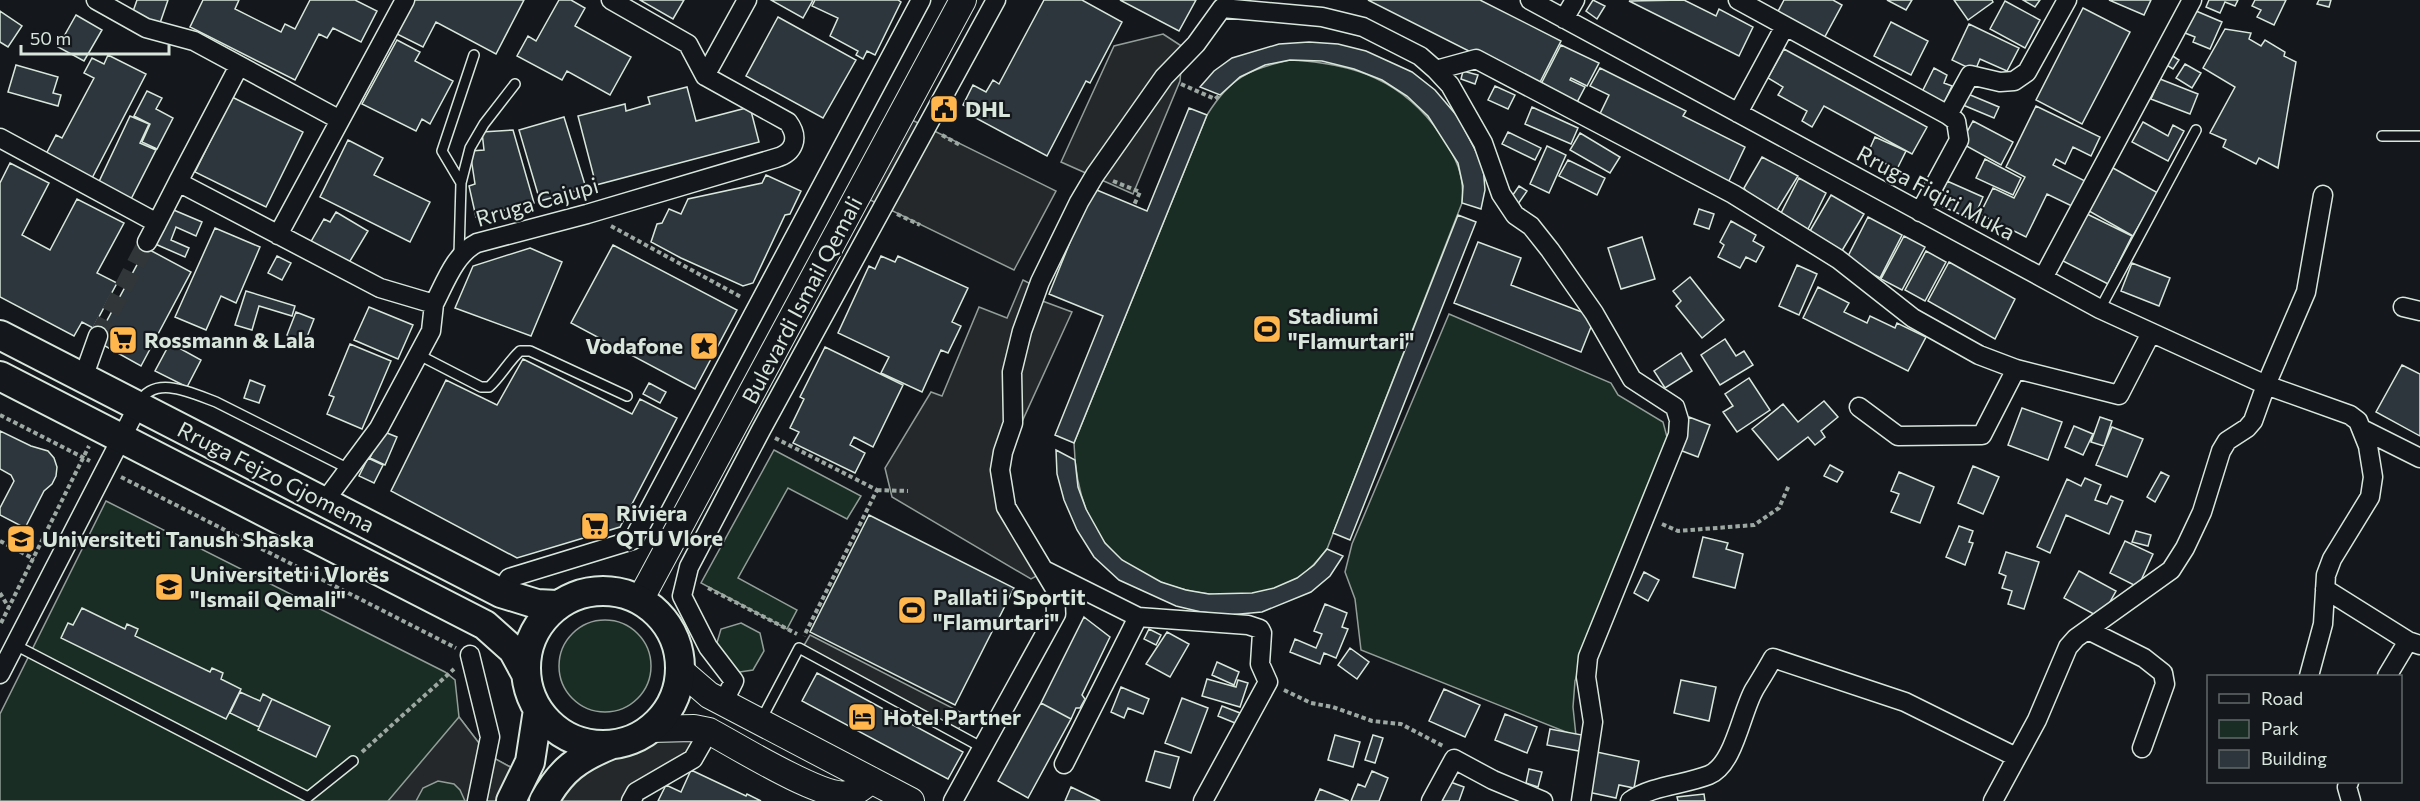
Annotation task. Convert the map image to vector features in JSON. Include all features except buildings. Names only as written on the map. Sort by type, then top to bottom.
[{"type":"main road","name":"Bulevardi Ismail Qemali","points":[[640,600],[963,0]]},
{"type":"main road","name":"Rruga Fejzo Gjomema","points":[[0,335],[501,593],[537,604],[557,605]]},
{"type":"main road","name":"Rruga Fejzo Gjomema","points":[[0,376],[485,625],[513,650],[526,674]]},
{"type":"main road","points":[[544,801],[561,773],[577,761],[610,745],[631,740],[650,729],[666,713],[680,681],[678,649],[670,629],[657,612],[640,600],[620,592],[598,590],[577,595],[557,605],[541,621],[530,640],[526,674],[532,699],[547,721],[569,738],[596,745],[610,745]]},
{"type":"main road","points":[[681,670],[709,695],[759,722],[858,794]]},
{"type":"main road","points":[[511,801],[530,762],[538,710]]},
{"type":"main road","points":[[650,729],[694,728],[709,731],[807,783],[836,794],[858,794],[911,801]]},
{"type":"street","points":[[96,0],[146,28],[194,41],[340,120]]},
{"type":"street","points":[[611,0],[714,58]]},
{"type":"street","points":[[705,76],[747,0]]},
{"type":"street","points":[[501,593],[509,578],[633,540],[921,0]]},
{"type":"street","name":"Bulevardi Ismail Qemali","points":[[723,703],[734,681],[708,647],[682,596],[689,567],[761,430],[996,0]]},
{"type":"street","name":"Rruga Fiqiri Muka","points":[[1530,0],[2100,309],[2266,385],[2350,415],[2364,430],[2420,458]]},
{"type":"street","points":[[1564,19],[1575,0]]},
{"type":"street","points":[[1738,0],[1948,115],[1956,122],[1959,140],[1920,212]]},
{"type":"street","points":[[1948,115],[1970,75],[2000,82],[2014,81],[2027,72],[2067,0]]},
{"type":"street","points":[[2043,278],[2192,0]]},
{"type":"street","points":[[278,235],[401,1]]},
{"type":"street","points":[[953,801],[1056,614],[1055,589],[1006,507],[1000,470],[1003,452],[1013,423],[1012,372],[1022,331],[1040,282],[1079,202],[1096,174],[1164,77],[1196,44],[1224,4],[1322,17],[1363,27],[1420,56],[1436,70],[1450,85],[1484,143],[1501,195],[1515,215],[1531,226],[1550,250],[1594,313],[1632,379],[1675,407],[1679,420],[1678,435],[1588,657],[1586,677],[1593,722],[1581,801]]},
{"type":"street","points":[[1738,113],[1785,26]]},
{"type":"street","points":[[688,44],[705,76]]},
{"type":"street","points":[[1436,70],[1476,59],[1733,194],[1838,259],[1913,318],[1979,355],[2016,369],[2119,395],[2151,333]]},
{"type":"street","points":[[147,242],[239,66]]},
{"type":"street","name":"Rruga Cajupi","points":[[434,304],[466,248],[477,243],[587,214],[785,155],[791,150],[795,140],[794,130],[788,122],[705,76]]},
{"type":"street","points":[[0,138],[157,223]]},
{"type":"street","points":[[178,182],[380,288],[434,304],[431,332],[379,428],[324,502]]},
{"type":"street","points":[[1993,801],[2037,720],[2068,647],[2076,638],[2171,570],[2186,548],[2202,512],[2221,451],[2227,441],[2247,428],[2253,420],[2306,292],[2324,195]]},
{"type":"street","points":[[83,378],[98,336]]},
{"type":"street","points":[[1859,407],[1898,436],[1982,435],[2016,369]]},
{"type":"street","points":[[0,674],[8,641],[54,568],[106,469],[110,433],[138,406]]},
{"type":"street","points":[[2309,675],[2323,624],[2326,574],[2332,559],[2370,497],[2373,477],[2364,430]]},
{"type":"street","points":[[1046,571],[1138,617],[1229,622],[1260,629],[1262,633],[1260,664],[1268,682],[1203,801]]},
{"type":"street","points":[[2325,589],[2414,643],[2388,675]]},
{"type":"street","points":[[1064,764],[1138,617]]},
{"type":"street","points":[[2088,630],[2144,657],[2163,673],[2165,684],[2142,748]]},
{"type":"street","points":[[470,655],[490,737],[477,801]]},
{"type":"street","points":[[1630,801],[1655,790],[1712,774],[1721,766],[1729,754],[1754,691],[1773,658],[1905,702],[2016,757]]},
{"type":"street","points":[[631,801],[636,792],[693,759],[709,731]]},
{"type":"street","points":[[1431,801],[1454,759],[1493,780],[1543,801]]},
{"type":"street","points":[[2349,783],[2347,787],[2351,801]]},
{"type":"lane","points":[[460,183],[442,151],[474,55]]},
{"type":"lane","points":[[459,258],[460,183],[470,148],[484,124],[515,84]]},
{"type":"lane","points":[[2100,309],[2196,130]]},
{"type":"lane","points":[[2382,136],[2420,136]]},
{"type":"lane","points":[[419,355],[481,387],[489,387],[499,379],[513,357],[520,351],[530,351],[627,396]]},
{"type":"lane","points":[[138,406],[143,396],[161,386],[197,395],[216,402],[349,469]]},
{"type":"lane","points":[[8,641],[308,797],[353,761]]},
{"type":"lane","points":[[759,722],[799,648],[983,748]]},
{"type":"path","points":[[1164,77],[1215,99],[1220,95]]},
{"type":"path","points":[[1096,174],[1140,192],[1134,205]]},
{"type":"path","points":[[587,214],[758,306]]},
{"type":"path","points":[[0,415],[470,655],[353,761]]},
{"type":"path","points":[[761,430],[877,490],[908,491]]},
{"type":"path","points":[[1,623],[83,458],[110,433]]},
{"type":"path","points":[[1645,517],[1678,531],[1754,525],[1779,508],[1789,484]]},
{"type":"path","points":[[708,588],[804,638],[877,490]]},
{"type":"path","points":[[0,542],[54,568]]},
{"type":"path","points":[[1268,682],[1311,703],[1333,707],[1372,721],[1401,724],[1451,750],[1454,759]]},
{"type":"green space","name":"Stadiumi \"Flamurtari\"","points":[[1290,60],[1335,65],[1356,71],[1375,78],[1410,100],[1426,116],[1451,151],[1461,175],[1462,203],[1327,549],[1314,565],[1298,578],[1275,588],[1250,594],[1223,595],[1195,592],[1168,585],[1143,574],[1121,560],[1104,542],[1090,519],[1081,495],[1074,443],[1207,115],[1215,102],[1241,77],[1263,67]]},
{"type":"green space","points":[[1449,314],[1611,383],[1618,395],[1663,422],[1667,437],[1664,458],[1605,599],[1575,681],[1573,707],[1576,736],[1361,650],[1355,599],[1345,572],[1352,544]]},
{"type":"green space","points":[[774,450],[861,496],[847,519],[788,488],[738,578],[797,610],[787,629],[701,583]]},
{"type":"green space","name":"Universiteti i Vlorës \"Ismail Qemali\"","points":[[106,501],[445,672],[455,680],[459,717],[488,755],[516,770],[499,801],[0,801],[0,714]]},
{"type":"green space","points":[[605,620],[623,624],[637,634],[647,648],[651,666],[647,684],[637,698],[623,708],[605,712],[587,708],[573,698],[563,684],[559,666],[563,648],[573,634],[587,624]]},
{"type":"green space","points":[[741,623],[760,633],[764,651],[753,670],[733,673],[716,646],[721,629]]},
{"type":"shaded area","points":[[1163,34],[1183,47],[1180,81],[1133,194],[1061,162],[1114,46]]},
{"type":"shaded area","points":[[910,119],[1056,191],[1014,270],[868,199]]},
{"type":"shaded area","points":[[1023,280],[1033,285],[1029,296],[1072,312],[1000,470],[1006,507],[1046,571],[1031,579],[892,497],[885,468],[931,392],[942,396],[979,307],[1007,318]]},
{"type":"shaded area","points":[[810,635],[966,715],[958,730],[803,647]]},
{"type":"shaded area","points":[[459,717],[488,755],[516,770],[499,801],[465,801],[454,784],[438,781],[423,788],[416,801],[388,801]]},
{"type":"shaded area","points":[[654,736],[705,737],[631,801],[553,801],[607,754]]},
{"type":"tunnel","points":[[98,336],[147,242]]},
{"type":"place","name":"DHL","points":[[944,109]]},
{"type":"place","name":"Stadiumi \"Flamurtari\"","points":[[1267,329]]},
{"type":"place","name":"Rossmann & Lala","points":[[123,340]]},
{"type":"place","name":"Vodafone","points":[[704,346]]},
{"type":"place","name":"Riviera QTU Vlore","points":[[595,526]]},
{"type":"place","name":"Universiteti Tanush Shaska","points":[[21,539]]},
{"type":"place","name":"Universiteti i Vlorës \"Ismail Qemali\"","points":[[169,587]]},
{"type":"place","name":"Pallati i Sportit \"Flamurtari\"","points":[[912,610]]},
{"type":"place","name":"Hotel Partner","points":[[862,717]]}]
